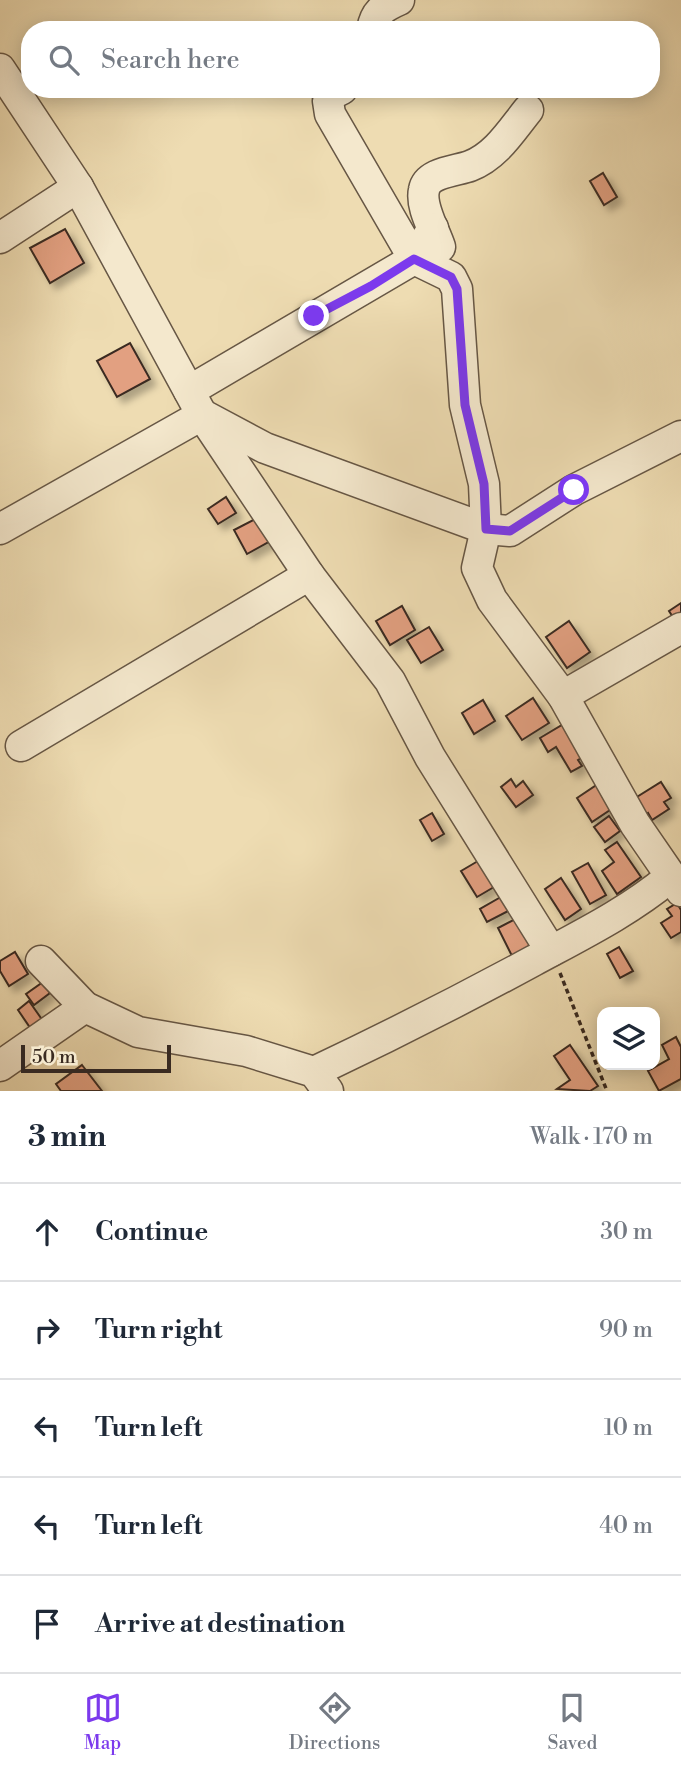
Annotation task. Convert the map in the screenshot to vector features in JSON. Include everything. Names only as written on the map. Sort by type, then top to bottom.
[{"type":"street","points":[[373,21],[384,7],[399,0]]},
{"type":"street","points":[[0,69],[78,187],[195,403],[309,575],[390,681],[430,757],[551,951]]},
{"type":"street","points":[[330,98],[328,101],[330,114],[414,259],[451,277]]},
{"type":"street","points":[[41,961],[85,1007],[138,1032],[246,1051],[321,1082],[412,1026],[675,884],[564,696],[492,600],[477,568],[479,548],[486,529],[484,484],[465,405],[457,289],[433,228],[424,190],[428,182],[439,175],[483,160],[499,146],[528,110]]},
{"type":"street","points":[[0,239],[78,187]]},
{"type":"street","points":[[0,529],[414,259],[433,228]]},
{"type":"street","points":[[195,403],[265,448],[486,529],[510,531],[574,490],[681,436]]},
{"type":"street","points":[[21,746],[309,575]]},
{"type":"street","points":[[564,696],[681,628]]},
{"type":"street","points":[[0,1066],[85,1007]]},
{"type":"path","points":[[551,951],[607,1091]]},
{"type":"building","points":[[603,173],[617,197],[604,205],[590,181]]},
{"type":"building","points":[[65,229],[84,263],[50,283],[30,248]]},
{"type":"building","points":[[130,343],[150,379],[117,397],[97,361]]},
{"type":"building","points":[[226,497],[236,513],[218,524],[208,509]]},
{"type":"building","points":[[259,517],[272,540],[247,554],[234,530]]},
{"type":"building","points":[[681,603],[681,622],[678,625],[669,611]]},
{"type":"building","points":[[402,606],[415,630],[390,645],[376,621]]},
{"type":"building","points":[[569,621],[590,652],[567,668],[546,637]]},
{"type":"building","points":[[429,627],[443,650],[421,663],[407,640]]},
{"type":"building","points":[[533,698],[549,723],[522,740],[506,716]]},
{"type":"building","points":[[483,700],[495,721],[474,734],[462,713]]},
{"type":"building","points":[[567,722],[586,755],[578,760],[582,766],[571,772],[556,747],[548,752],[540,738]]},
{"type":"building","points":[[511,779],[516,787],[523,781],[533,795],[516,807],[501,787]]},
{"type":"building","points":[[661,782],[671,798],[664,802],[669,809],[652,820],[648,813],[642,817],[632,800]]},
{"type":"building","points":[[598,784],[613,808],[592,822],[577,798]]},
{"type":"building","points":[[432,813],[444,834],[432,841],[420,820]]},
{"type":"building","points":[[609,816],[620,831],[605,842],[594,827]]},
{"type":"building","points":[[617,842],[641,877],[617,894],[602,871],[614,862],[605,850]]},
{"type":"building","points":[[478,861],[494,887],[477,897],[461,871]]},
{"type":"building","points":[[588,863],[606,895],[590,904],[572,872]]},
{"type":"building","points":[[561,878],[581,909],[565,920],[545,889]]},
{"type":"building","points":[[506,894],[514,908],[487,922],[480,909]]},
{"type":"building","points":[[677,903],[681,910],[681,932],[671,938],[661,923],[672,916],[667,909]]},
{"type":"building","points":[[521,916],[535,944],[512,956],[498,928]]},
{"type":"building","points":[[619,947],[633,971],[620,978],[607,954]]},
{"type":"building","points":[[15,952],[28,974],[9,986],[0,971],[0,961]]},
{"type":"building","points":[[43,982],[50,993],[34,1005],[26,994]]},
{"type":"building","points":[[29,1001],[43,1021],[31,1029],[18,1010]]},
{"type":"building","points":[[676,1037],[681,1047],[681,1079],[659,1091],[648,1071],[660,1070],[660,1064],[669,1059],[662,1045]]},
{"type":"building","points":[[570,1045],[598,1086],[590,1091],[557,1089],[570,1080],[554,1056]]},
{"type":"building","points":[[82,1065],[102,1091],[61,1091],[56,1084]]},
{"type":"route","points":[[314,316],[371,286],[414,259],[451,277],[457,289],[465,405],[484,484],[486,529],[510,531],[574,490]]}]
